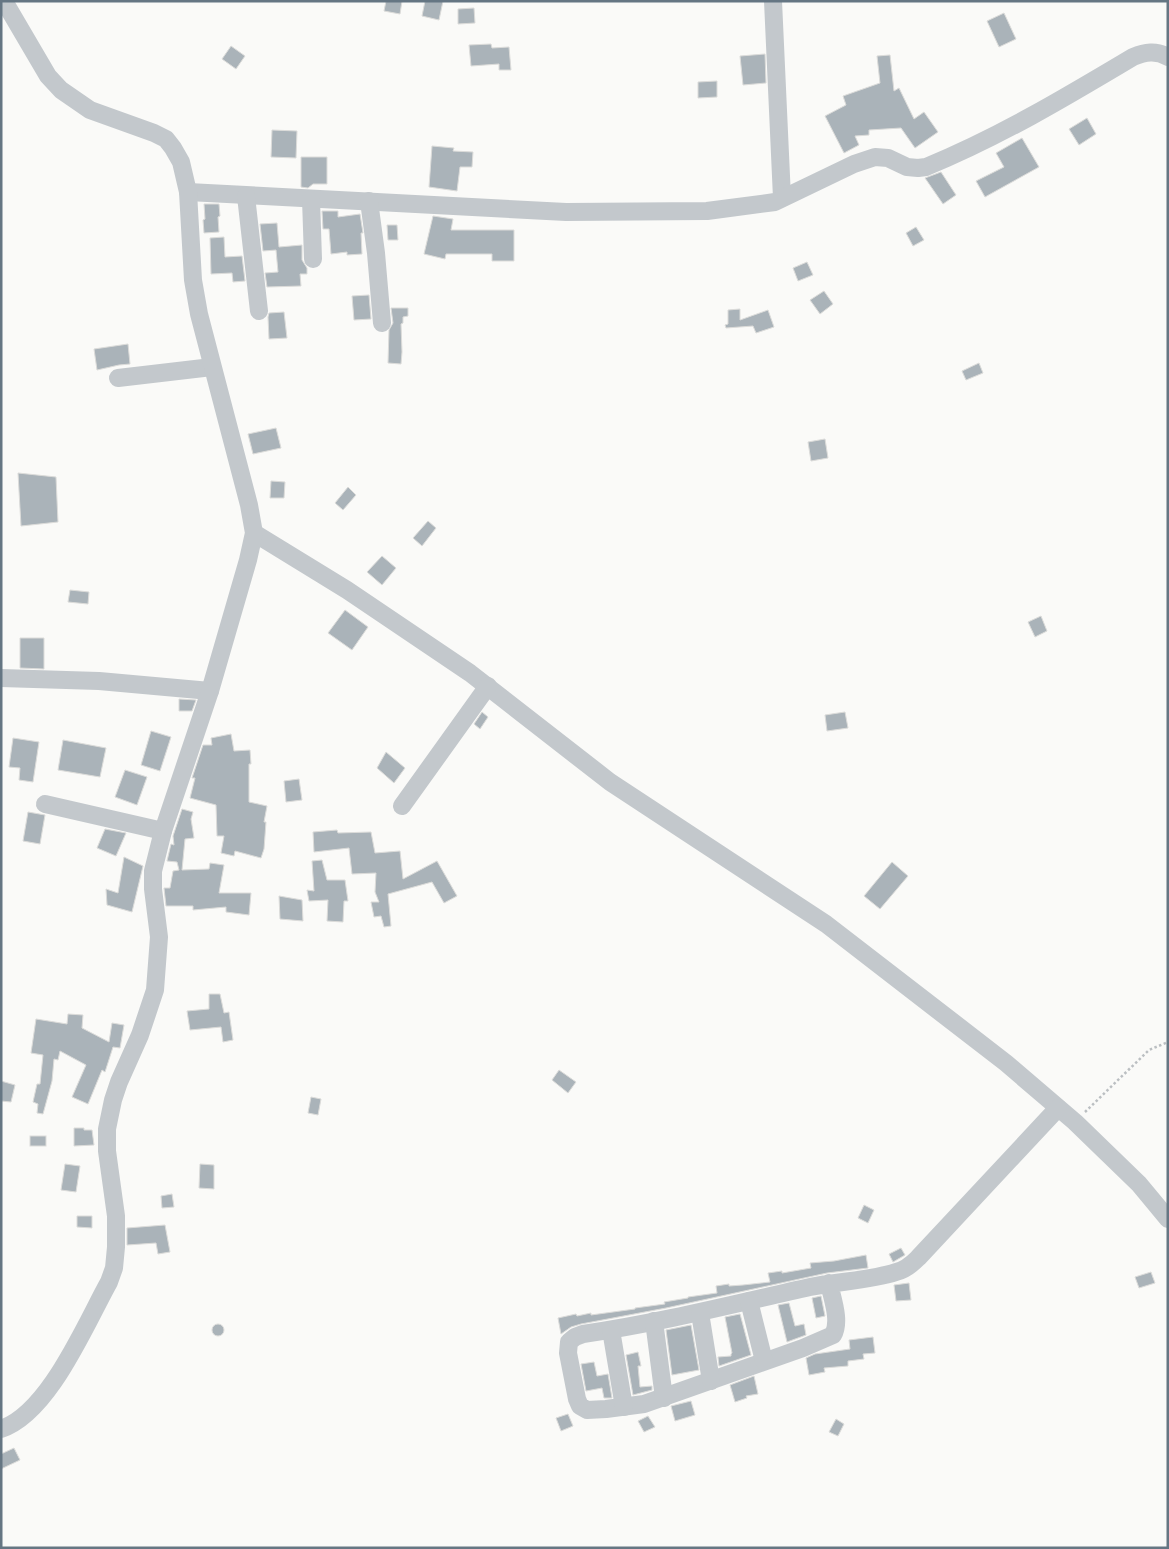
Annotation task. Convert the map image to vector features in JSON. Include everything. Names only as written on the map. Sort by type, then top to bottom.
[{"type":"street","points":[[1,1430],[27,1415],[42,1399],[62,1369],[109,1282],[114,1268],[116,1216],[107,1151],[107,1129],[119,1082],[140,1035],[155,990],[159,937],[153,889],[153,871],[163,831],[210,690],[236,603],[254,533],[249,505],[199,314],[193,280],[188,192],[182,162],[166,140],[154,133],[90,110],[61,90],[48,76],[4,1]]},
{"type":"street","points":[[773,1],[782,198]]},
{"type":"street","points":[[188,192],[566,212],[654,213],[707,211],[767,204],[875,156],[888,158],[907,167],[926,167],[1058,103],[1133,57],[1142,53],[1152,52],[1168,57]]},
{"type":"street","points":[[246,196],[260,311]]},
{"type":"street","points":[[310,199],[313,259]]},
{"type":"street","points":[[369,201],[382,324]]},
{"type":"street","points":[[118,378],[212,367]]},
{"type":"street","points":[[254,533],[347,590],[470,673],[610,782],[826,924],[1006,1063],[1075,1122],[1139,1184],[1168,1219]]},
{"type":"street","points":[[1,678],[99,681],[210,690]]},
{"type":"street","points":[[402,806],[488,686]]},
{"type":"street","points":[[46,804],[163,831]]},
{"type":"street","points":[[829,1283],[836,1323],[833,1335],[664,1398],[624,1408],[587,1410],[580,1406],[568,1353],[569,1342],[576,1337],[583,1334],[700,1313],[829,1283],[881,1276],[910,1266],[1058,1108]]},
{"type":"street","points":[[749,1301],[764,1361]]},
{"type":"street","points":[[700,1313],[711,1381]]},
{"type":"street","points":[[654,1321],[664,1398]]},
{"type":"street","points":[[611,1330],[624,1408]]},
{"type":"path","points":[[1075,1122],[1149,1050],[1168,1042]]},
{"type":"building","points":[[386,1],[402,1],[400,14],[384,11]]},
{"type":"building","points":[[425,1],[443,1],[439,20],[422,16]]},
{"type":"building","points":[[474,8],[475,23],[458,24],[458,9]]},
{"type":"building","points":[[1004,13],[1016,39],[999,47],[987,21]]},
{"type":"building","points":[[491,44],[492,48],[509,47],[511,70],[499,70],[499,64],[471,66],[469,45]]},
{"type":"building","points":[[231,46],[245,56],[236,69],[222,59]]},
{"type":"building","points":[[765,54],[766,83],[743,85],[740,56]]},
{"type":"building","points":[[890,55],[894,91],[899,88],[914,119],[924,112],[938,132],[915,148],[901,128],[869,130],[869,135],[855,136],[859,145],[844,153],[825,116],[846,105],[843,96],[880,83],[877,56]]},
{"type":"building","points":[[717,81],[717,97],[698,98],[698,82]]},
{"type":"building","points":[[1087,118],[1096,134],[1079,145],[1069,129]]},
{"type":"building","points":[[272,130],[297,131],[296,158],[271,157]]},
{"type":"building","points":[[1022,138],[1039,167],[985,197],[976,181],[1004,167],[996,153]]},
{"type":"building","points":[[432,146],[454,148],[453,151],[473,152],[472,167],[460,167],[457,191],[429,187]]},
{"type":"building","points":[[301,157],[327,157],[327,184],[313,184],[308,188],[301,187]]},
{"type":"building","points":[[941,172],[956,195],[943,204],[925,178]]},
{"type":"building","points":[[204,204],[219,204],[219,232],[204,233]]},
{"type":"building","points":[[322,211],[338,211],[338,217],[360,214],[363,233],[361,233],[362,254],[347,255],[347,252],[331,254],[329,229],[323,229]]},
{"type":"building","points":[[433,216],[453,219],[451,230],[514,230],[514,261],[492,261],[492,254],[446,254],[445,259],[424,254]]},
{"type":"building","points":[[277,223],[279,247],[302,245],[302,260],[307,268],[307,274],[300,274],[301,286],[267,287],[265,273],[278,272],[276,250],[263,251],[260,224]]},
{"type":"building","points":[[387,225],[397,225],[398,240],[388,240]]},
{"type":"building","points":[[916,227],[924,240],[913,246],[906,233]]},
{"type":"building","points":[[224,237],[225,257],[242,256],[245,281],[233,282],[232,273],[211,274],[210,238]]},
{"type":"building","points":[[807,262],[813,275],[798,281],[793,268]]},
{"type":"building","points":[[824,291],[833,304],[820,314],[810,300]]},
{"type":"building","points":[[369,295],[371,319],[354,320],[352,296]]},
{"type":"building","points":[[391,308],[408,308],[408,316],[403,317],[403,323],[401,324],[401,364],[388,363],[389,330],[393,323]]},
{"type":"building","points":[[740,309],[740,320],[768,310],[774,327],[756,333],[753,326],[726,328],[725,325],[728,324],[728,310]]},
{"type":"building","points":[[284,312],[287,338],[269,339],[269,313]]},
{"type":"building","points":[[128,344],[130,364],[97,370],[94,349]]},
{"type":"building","points":[[979,363],[983,373],[966,380],[962,371]]},
{"type":"building","points":[[276,428],[281,448],[253,454],[248,434]]},
{"type":"building","points":[[825,439],[828,458],[811,461],[808,442]]},
{"type":"building","points":[[18,473],[56,477],[58,522],[21,526]]},
{"type":"building","points":[[271,481],[285,482],[284,498],[270,498]]},
{"type":"building","points":[[348,487],[356,495],[343,510],[335,503]]},
{"type":"building","points":[[428,521],[436,528],[422,546],[413,538]]},
{"type":"building","points":[[382,556],[396,568],[382,585],[367,572]]},
{"type":"building","points":[[70,590],[89,592],[88,604],[68,602]]},
{"type":"building","points":[[345,610],[368,627],[352,650],[328,633]]},
{"type":"building","points":[[1041,616],[1047,631],[1035,637],[1028,622]]},
{"type":"building","points":[[20,638],[44,638],[44,669],[20,668]]},
{"type":"building","points":[[179,699],[196,700],[192,711],[179,711]]},
{"type":"building","points":[[482,712],[488,717],[480,729],[474,724]]},
{"type":"building","points":[[845,712],[848,728],[827,731],[825,715]]},
{"type":"building","points":[[151,731],[171,737],[160,771],[141,765]]},
{"type":"building","points":[[231,734],[234,751],[250,750],[249,802],[267,806],[264,822],[266,822],[264,849],[261,858],[235,851],[234,856],[221,853],[224,836],[217,836],[216,805],[190,798],[195,778],[192,778],[203,745],[212,745],[211,738]]},
{"type":"building","points":[[13,738],[39,742],[33,782],[19,780],[20,768],[9,767]]},
{"type":"building","points":[[63,740],[106,748],[100,777],[58,770]]},
{"type":"building","points":[[386,752],[405,768],[394,783],[377,768]]},
{"type":"building","points":[[125,770],[147,777],[137,805],[115,797]]},
{"type":"building","points":[[299,779],[302,800],[286,802],[284,781]]},
{"type":"building","points":[[182,809],[193,812],[191,819],[194,838],[185,839],[182,870],[209,869],[210,863],[224,865],[219,893],[251,893],[249,915],[226,912],[226,907],[193,910],[193,906],[166,906],[164,888],[170,888],[173,871],[179,870],[177,862],[167,861],[171,844],[174,845],[173,836]]},
{"type":"building","points":[[28,812],[45,815],[40,844],[23,841]]},
{"type":"building","points":[[105,829],[126,833],[116,856],[97,848]]},
{"type":"building","points":[[337,830],[338,833],[371,832],[375,853],[400,851],[403,879],[437,861],[457,896],[444,903],[432,882],[388,894],[391,926],[384,927],[381,916],[374,917],[371,902],[379,902],[375,892],[376,873],[352,874],[349,848],[314,852],[313,832]]},
{"type":"building","points":[[124,857],[143,866],[132,912],[107,905],[106,889],[118,893]]},
{"type":"building","points":[[322,860],[327,880],[345,880],[348,901],[344,901],[343,922],[327,921],[328,900],[309,901],[307,890],[314,891],[312,861]]},
{"type":"building","points":[[892,862],[908,876],[880,909],[864,896]]},
{"type":"building","points":[[279,896],[302,900],[303,921],[280,919]]},
{"type":"building","points":[[209,994],[220,994],[224,1013],[229,1012],[233,1040],[223,1042],[221,1027],[190,1030],[187,1011],[209,1009]]},
{"type":"building","points":[[68,1014],[83,1015],[82,1028],[109,1042],[112,1023],[124,1025],[120,1048],[113,1047],[105,1072],[102,1070],[88,1104],[72,1097],[86,1065],[60,1051],[58,1060],[54,1059],[52,1081],[43,1114],[37,1113],[38,1104],[33,1102],[37,1084],[40,1084],[43,1055],[31,1053],[36,1019],[67,1024]]},
{"type":"building","points":[[559,1070],[576,1082],[568,1093],[552,1080]]},
{"type":"building","points":[[1,1081],[15,1085],[11,1102],[1,1101]]},
{"type":"building","points":[[311,1097],[321,1099],[318,1115],[308,1113]]},
{"type":"building","points":[[74,1128],[92,1130],[94,1145],[74,1146]]},
{"type":"building","points":[[30,1136],[46,1136],[46,1146],[30,1146]]},
{"type":"building","points":[[65,1164],[80,1166],[76,1192],[61,1190]]},
{"type":"building","points":[[200,1164],[214,1165],[214,1189],[199,1188]]},
{"type":"building","points":[[172,1194],[174,1207],[162,1208],[161,1196]]},
{"type":"building","points":[[864,1205],[874,1210],[868,1223],[858,1218]]},
{"type":"building","points":[[77,1216],[92,1216],[92,1228],[77,1227]]},
{"type":"building","points":[[165,1225],[170,1252],[158,1254],[156,1243],[127,1245],[127,1228]]},
{"type":"building","points":[[901,1248],[905,1255],[893,1262],[889,1254]]},
{"type":"building","points":[[866,1255],[868,1268],[827,1273],[666,1308],[581,1324],[571,1327],[561,1334],[558,1318],[576,1314],[577,1316],[591,1313],[591,1315],[665,1304],[664,1302],[717,1293],[716,1286],[770,1282],[768,1273],[782,1271],[782,1273],[811,1268],[810,1263]]},
{"type":"building","points":[[1151,1272],[1155,1283],[1139,1288],[1135,1277]]},
{"type":"building","points":[[909,1283],[911,1300],[896,1301],[894,1285]]},
{"type":"building","points":[[821,1296],[825,1316],[816,1318],[812,1298]]},
{"type":"building","points":[[789,1303],[795,1326],[804,1324],[806,1335],[787,1342],[778,1305]]},
{"type":"building","points":[[740,1314],[751,1355],[719,1366],[718,1357],[731,1356],[732,1353],[725,1317]]},
{"type":"building","points":[[216,1324],[220,1324],[224,1330],[220,1336],[216,1336],[212,1332],[212,1328]]},
{"type":"building","points":[[691,1325],[699,1370],[672,1375],[666,1330]]},
{"type":"building","points":[[873,1337],[875,1353],[863,1354],[864,1359],[848,1361],[848,1366],[824,1368],[825,1372],[809,1375],[806,1358],[815,1354],[850,1349],[849,1340]]},
{"type":"building","points":[[638,1352],[641,1366],[638,1366],[640,1387],[652,1386],[652,1390],[633,1395],[626,1355]]},
{"type":"building","points":[[594,1362],[597,1376],[608,1374],[612,1398],[604,1398],[602,1388],[586,1391],[581,1364]]},
{"type":"building","points":[[754,1376],[758,1394],[746,1396],[747,1398],[735,1402],[730,1385]]},
{"type":"building","points":[[691,1401],[695,1415],[675,1421],[671,1406]]},
{"type":"building","points":[[568,1414],[573,1426],[561,1431],[556,1418]]},
{"type":"building","points":[[648,1416],[655,1427],[644,1432],[638,1421]]},
{"type":"building","points":[[836,1419],[844,1424],[838,1436],[829,1432]]},
{"type":"building","points":[[14,1448],[20,1460],[1,1469],[1,1454]]}]
